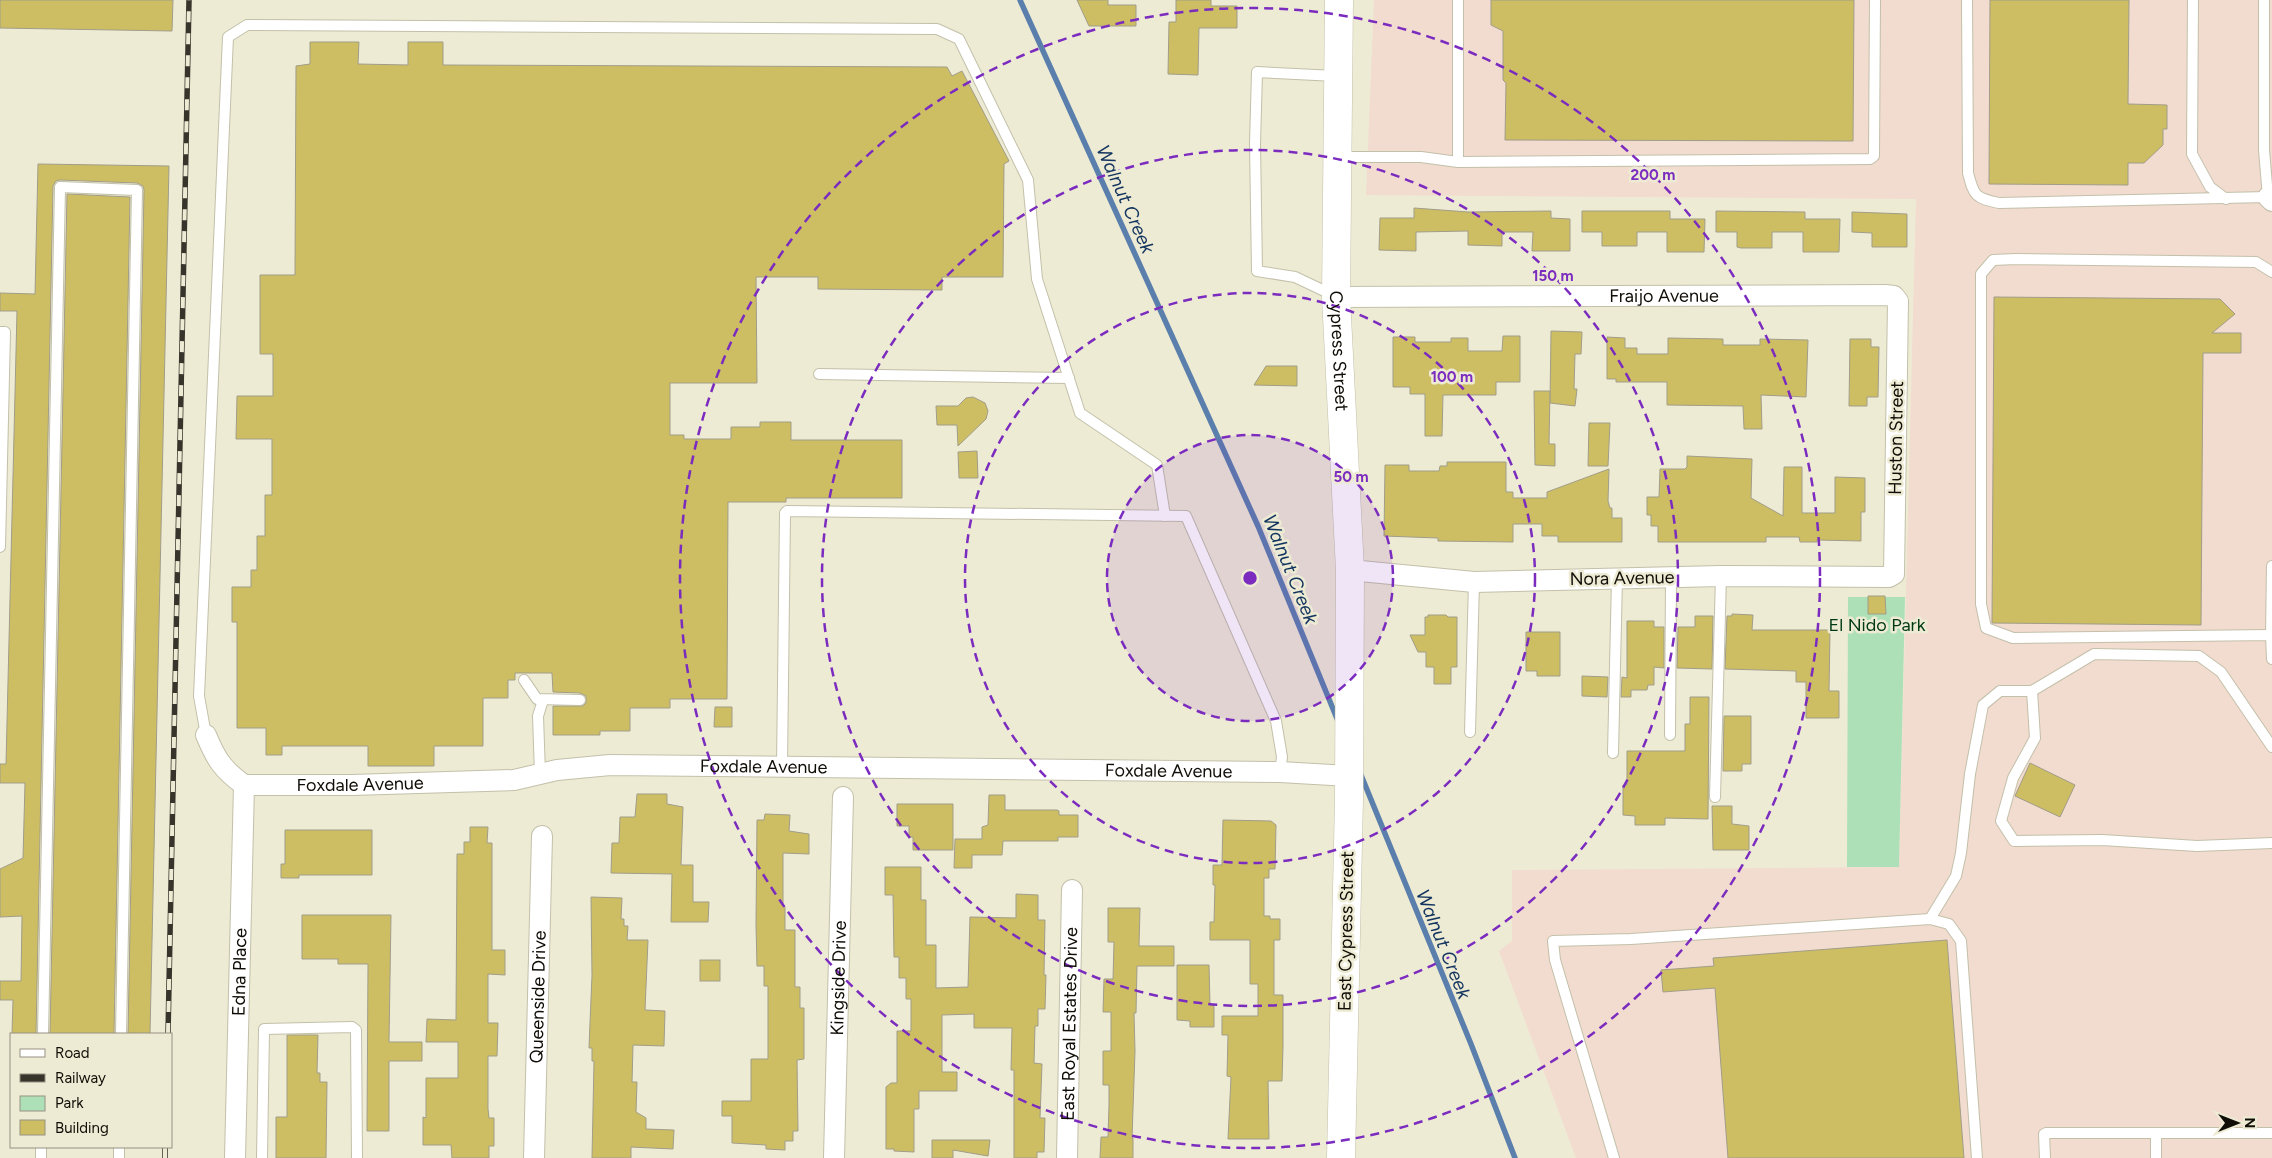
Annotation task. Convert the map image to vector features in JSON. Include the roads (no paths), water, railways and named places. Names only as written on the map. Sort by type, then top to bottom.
[{"type":"street","name":"Cypress Street","points":[[1339,0],[1336,297],[1350,570],[1350,703]]},
{"type":"street","name":"Fraijo Avenue","points":[[1336,297],[1885,295],[1894,296],[1898,302]]},
{"type":"street","name":"Huston Street","points":[[1894,574],[1898,302]]},
{"type":"street","name":"Nora Avenue","points":[[1350,570],[1474,582],[1721,576],[1882,577],[1894,574]]},
{"type":"street","name":"East Cypress Street","points":[[1341,1158],[1350,703]]},
{"type":"street","points":[[206,735],[215,758],[231,775],[244,785]]},
{"type":"street","name":"Foxdale Avenue","points":[[244,785],[352,785],[514,780],[557,770],[610,765],[1280,772],[1306,773],[1347,783]]},
{"type":"street","name":"Edna Place","points":[[235,1158],[244,785]]},
{"type":"street","name":"Kingside Drive","points":[[834,1158],[843,797]]},
{"type":"street","name":"Queenside Drive","points":[[534,1158],[542,836]]},
{"type":"street","name":"East Royal Estates Drive","points":[[1067,1158],[1072,890]]},
{"type":"lane","points":[[1458,0],[1458,162]]},
{"type":"lane","points":[[1337,157],[1421,158],[1458,162],[1870,159],[1874,156],[1875,0]]},
{"type":"lane","points":[[1967,0],[1968,173],[1973,193],[1981,199],[1999,203],[2270,199],[2264,150],[2264,0]]},
{"type":"lane","points":[[2193,0],[2192,154],[2210,187],[2226,199]]},
{"type":"lane","points":[[206,735],[199,696],[228,37],[247,25],[937,29],[959,39],[1028,180],[1037,279],[1080,413],[1157,465],[1166,516]]},
{"type":"lane","points":[[1336,297],[1295,277],[1257,271],[1255,144],[1258,72],[1338,76]]},
{"type":"lane","points":[[43,1033],[60,187],[137,190],[121,1033]]},
{"type":"lane","points":[[2271,635],[2013,638],[1986,628],[1981,604],[1981,274],[1993,260],[2016,258],[2256,262],[2272,272]]},
{"type":"lane","points":[[0,332],[5,332],[0,547]]},
{"type":"lane","points":[[819,374],[1069,378]]},
{"type":"lane","points":[[782,768],[786,511],[1186,516],[1276,721],[1282,757],[1280,772]]},
{"type":"lane","points":[[2272,566],[2272,659]]},
{"type":"lane","points":[[1715,798],[1721,576]]},
{"type":"lane","points":[[1613,753],[1617,578]]},
{"type":"lane","points":[[1670,735],[1671,578]]},
{"type":"lane","points":[[1470,732],[1474,582]]},
{"type":"lane","points":[[1930,919],[1956,876],[1961,853],[1970,774],[1983,705],[2000,691],[2032,691],[2094,654],[2198,656],[2221,672],[2272,747]]},
{"type":"lane","points":[[524,680],[533,695],[543,700],[580,700]]},
{"type":"lane","points":[[2032,691],[2035,738],[2012,778],[2001,821],[2014,841],[2102,840],[2197,846],[2272,843]]},
{"type":"lane","points":[[540,774],[538,716],[543,700]]},
{"type":"lane","points":[[1614,1158],[1555,960],[1553,941],[1631,938],[1930,919],[1949,924],[1961,941],[1977,1158]]},
{"type":"lane","points":[[262,1158],[264,1028],[352,1027],[356,1030],[357,1158]]},
{"type":"lane","points":[[2044,1158],[2044,1134],[2046,1133],[2272,1133]]},
{"type":"lane","points":[[2156,1133],[2156,1158]]},
{"type":"waterway","name":"Walnut Creek","points":[[1020,0],[1258,526],[1338,721]]},
{"type":"waterway","name":"Walnut Creek","points":[[1361,775],[1471,1044],[1515,1158]]},
{"type":"railway","points":[[168,1033],[189,0]]},
{"type":"railway","points":[[165,1148],[165,1158]]},
{"type":"park label","name":"El Nido Park","points":[[1877,625]]}]
